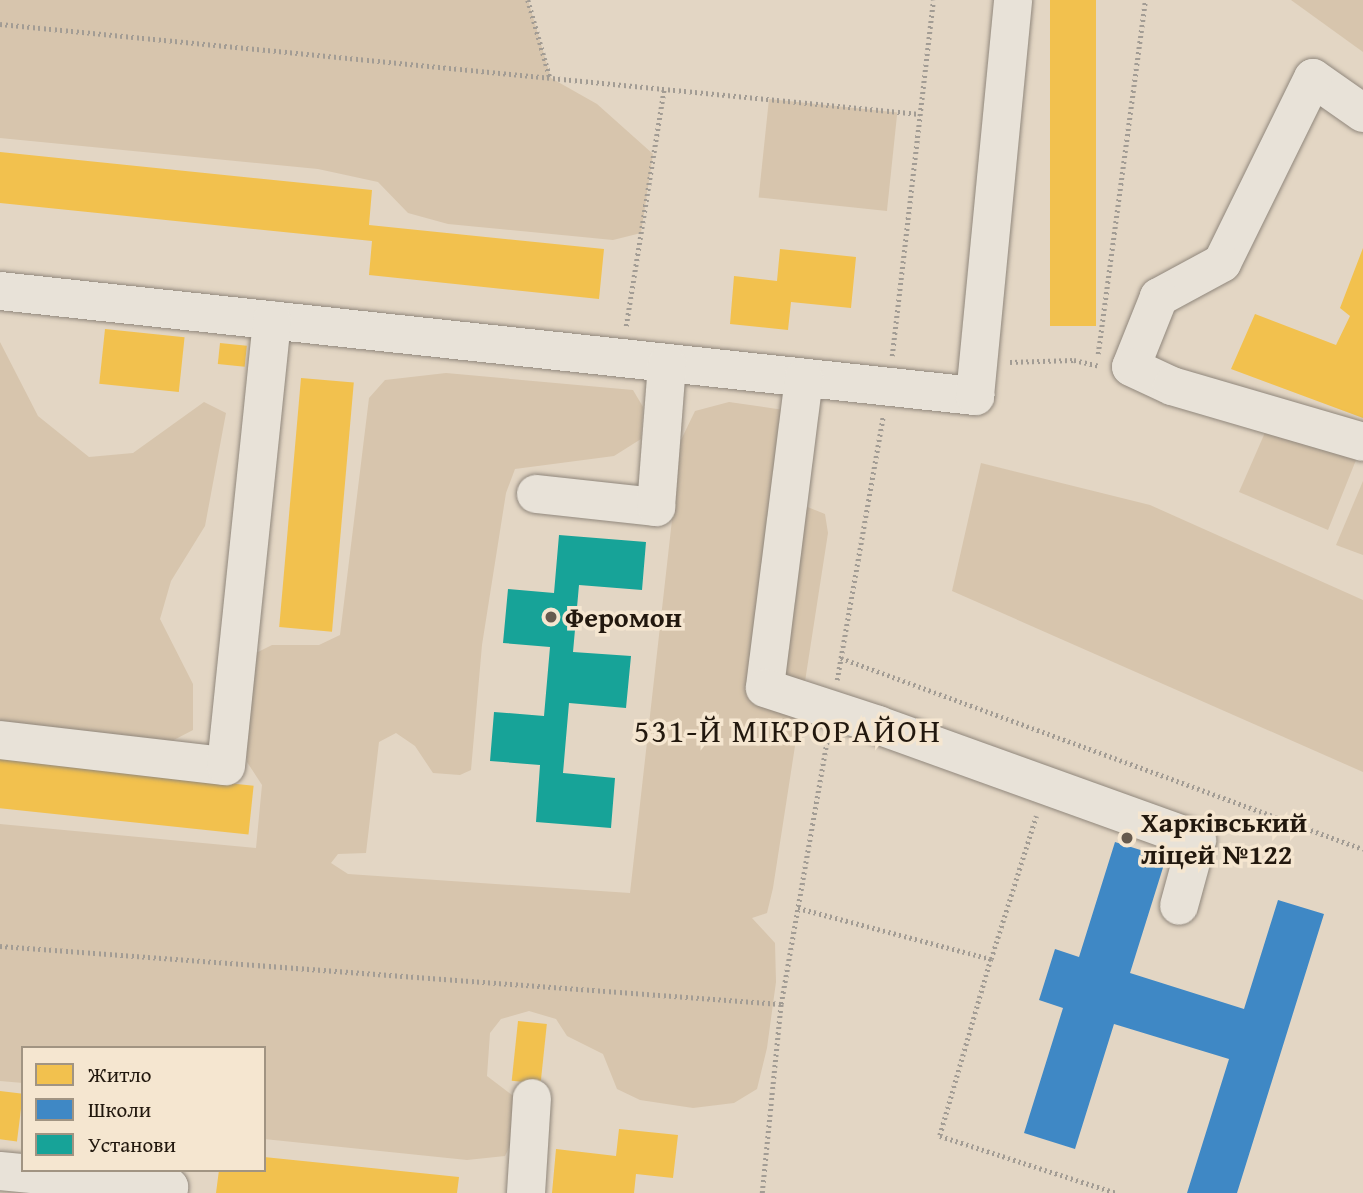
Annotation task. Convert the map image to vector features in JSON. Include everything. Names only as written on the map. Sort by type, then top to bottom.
[{"type":"lane","points":[[0,291],[975,396],[1013,0]]},
{"type":"lane","points":[[1363,113],[1312,78],[1222,263],[1159,297],[1114,366],[1172,386],[1363,442]]},
{"type":"lane","points":[[0,740],[226,765],[272,320]]},
{"type":"lane","points":[[536,494],[656,507],[667,363]]},
{"type":"lane","points":[[804,378],[765,688],[1197,840],[1179,905]]},
{"type":"lane","points":[[526,1193],[532,1098]]},
{"type":"lane","points":[[0,1171],[109,1187],[169,1187],[168,1193]]},
{"type":"path","points":[[528,0],[551,78]]},
{"type":"path","points":[[762,1193],[781,1004],[888,387],[933,0]]},
{"type":"path","points":[[978,364],[1074,360],[1114,366],[1145,0]]},
{"type":"path","points":[[0,24],[920,114]]},
{"type":"path","points":[[621,358],[664,89]]},
{"type":"path","points":[[841,658],[1363,849]]},
{"type":"path","points":[[1046,788],[991,959],[940,1136],[1116,1193]]},
{"type":"path","points":[[798,908],[991,959]]},
{"type":"path","points":[[0,946],[781,1004]]},
{"type":"shaded area","points":[[0,0],[528,0],[551,78],[597,104],[653,154],[641,233],[613,240],[448,224],[408,213],[378,182],[318,169],[0,138]]},
{"type":"shaded area","points":[[1291,0],[1363,0],[1363,52]]},
{"type":"shaded area","points":[[769,99],[897,112],[887,211],[759,197]]},
{"type":"shaded area","points":[[0,342],[38,416],[89,457],[133,453],[204,402],[226,413],[205,526],[171,581],[160,619],[193,684],[193,730],[170,742],[0,726]]},
{"type":"shaded area","points":[[446,373],[633,390],[643,407],[641,439],[614,456],[515,469],[506,493],[482,645],[471,770],[460,775],[433,773],[415,746],[396,733],[379,742],[366,853],[338,854],[331,863],[348,874],[630,893],[681,440],[695,411],[729,402],[784,410],[800,504],[825,514],[828,533],[773,888],[767,913],[752,918],[775,943],[776,982],[767,1048],[757,1089],[734,1103],[693,1108],[640,1100],[617,1089],[603,1054],[567,1036],[556,1019],[529,1011],[501,1019],[490,1033],[487,1076],[516,1098],[514,1137],[505,1156],[467,1160],[266,1139],[266,1046],[21,1046],[21,1083],[0,1081],[0,824],[256,848],[262,785],[247,762],[243,704],[250,656],[272,645],[319,645],[340,635],[369,398],[385,380]]},
{"type":"shaded area","points":[[1267,428],[1358,455],[1328,530],[1239,492]]},
{"type":"shaded area","points":[[981,463],[1150,505],[1363,600],[1363,772],[952,591]]},
{"type":"shaded area","points":[[1363,481],[1363,555],[1336,545]]},
{"type":"building: Житло","points":[[1050,0],[1096,0],[1096,326],[1050,326]]},
{"type":"building: Житло","points":[[0,152],[372,190],[369,225],[604,249],[599,299],[369,275],[372,241],[0,203]]},
{"type":"building: Житло","points":[[1363,248],[1363,418],[1231,369],[1255,314],[1336,345],[1350,316],[1340,308]]},
{"type":"building: Житло","points":[[780,249],[856,257],[851,308],[791,302],[788,330],[730,324],[734,276],[777,281]]},
{"type":"building: Житло","points":[[105,329],[185,337],[179,392],[99,384]]},
{"type":"building: Житло","points":[[220,343],[247,346],[245,367],[218,364]]},
{"type":"building: Житло","points":[[301,378],[354,383],[332,632],[279,627]]},
{"type":"building: Житло","points":[[0,759],[254,786],[248,834],[0,808]]},
{"type":"building: Житло","points":[[518,1021],[547,1024],[541,1084],[512,1081]]},
{"type":"building: Житло","points":[[0,1091],[21,1094],[17,1141],[0,1139]]},
{"type":"building: Житло","points":[[619,1129],[678,1135],[673,1178],[636,1174],[634,1193],[552,1193],[556,1149],[616,1156]]},
{"type":"building: Житло","points":[[266,1157],[459,1177],[457,1193],[216,1193],[219,1172],[266,1172]]},
{"type":"building: Школи","points":[[1115,842],[1166,858],[1130,973],[1244,1009],[1278,900],[1324,914],[1237,1193],[1187,1193],[1229,1059],[1114,1024],[1075,1149],[1024,1133],[1063,1008],[1039,1000],[1055,949],[1079,957]]},
{"type":"building: Установи","points":[[559,535],[646,542],[642,590],[579,585],[573,652],[631,656],[626,708],[569,703],[563,773],[615,778],[611,828],[536,822],[540,765],[490,761],[494,712],[544,716],[550,647],[503,643],[508,589],[554,593]]},
{"type":"place","name":"Феромон","points":[[551,617]]},
{"type":"place","name":"Харківський ліцей №122","points":[[1127,838]]},
{"type":"district","name":"531-Й МІКРОРАЙОН","points":[[788,731]]}]
